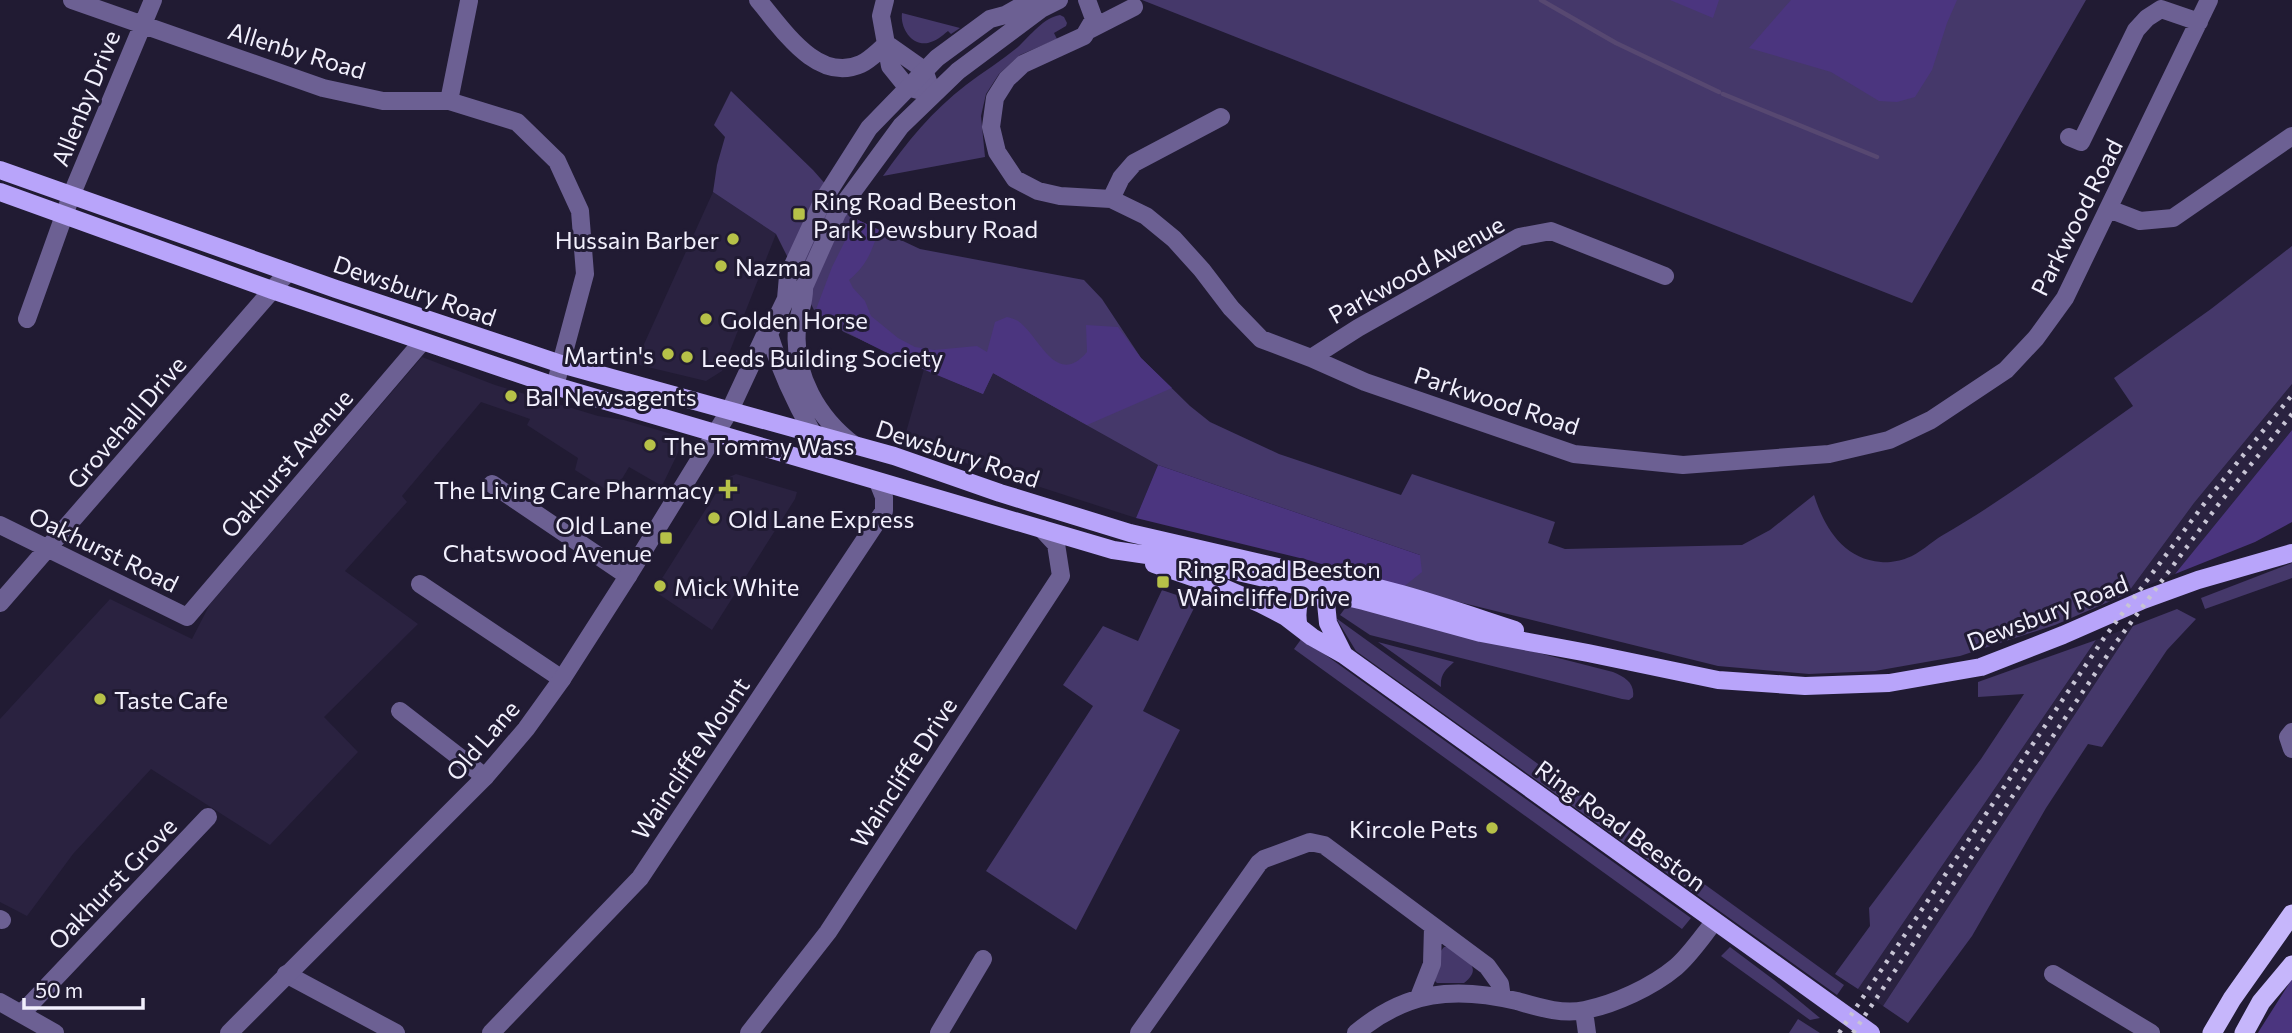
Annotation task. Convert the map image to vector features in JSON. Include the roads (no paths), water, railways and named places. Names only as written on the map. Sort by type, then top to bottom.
[{"type":"highway","points":[[2212,1033],[2232,999],[2292,914]]},
{"type":"highway","points":[[2244,1033],[2262,1002],[2292,965]]},
{"type":"main road","name":"Dewsbury Road","points":[[0,170],[288,272],[561,364],[812,432],[1130,533],[1310,582],[1325,593],[1481,633],[1718,680],[1805,686],[1889,683],[1981,667],[2154,596],[2198,580],[2269,561],[2292,551]]},
{"type":"main road","name":"Dewsbury Road","points":[[0,192],[272,290],[555,386],[878,482],[1113,550],[1310,582],[1341,579],[1430,603],[1588,653]]},
{"type":"main road","points":[[812,432],[835,469]]},
{"type":"main road","name":"Ring Road Beeston","points":[[1113,550],[1224,588],[1267,607],[1345,656],[1871,1033]]},
{"type":"main road","points":[[1299,627],[1296,618],[1310,582]]},
{"type":"main road","name":"Ring Road Beeston","points":[[1325,593],[1328,623],[1345,656]]},
{"type":"street","name":"Allenby Road","points":[[72,0],[323,88],[383,101],[449,101],[517,122],[557,161],[580,211],[585,274],[555,386]]},
{"type":"street","name":"Allenby Drive","points":[[27,319],[71,196],[153,0]]},
{"type":"street","points":[[758,0],[802,50],[814,60],[838,69],[862,64],[887,44]]},
{"type":"street","points":[[885,0],[881,16],[890,66],[907,87],[933,94]]},
{"type":"street","points":[[786,299],[788,276],[822,202],[869,128],[937,58],[990,19],[1004,15],[1032,0]]},
{"type":"street","points":[[786,299],[803,287],[837,213],[893,136],[958,71],[1041,9],[1059,0]]},
{"type":"street","points":[[1087,0],[1094,19],[1089,30]]},
{"type":"street","name":"Parkwood Road","points":[[1135,7],[1089,30],[1084,36],[1023,64],[1007,79],[995,98],[991,127],[997,152],[1015,179],[1038,191],[1060,196],[1111,199],[1146,216],[1174,239],[1231,308],[1261,339],[1366,383],[1574,454],[1683,465],[1829,454],[1889,440],[1931,420],[2006,370],[2036,338],[2065,298],[2209,0]]},
{"type":"street","points":[[449,101],[469,1]]},
{"type":"street","points":[[2069,138],[2081,142],[2136,30],[2147,18],[2161,9],[2199,22]]},
{"type":"street","points":[[887,44],[924,70],[933,94]]},
{"type":"street","points":[[1111,199],[1121,178],[1134,163],[1221,117]]},
{"type":"street","points":[[2109,209],[2140,221],[2173,218],[2292,136]]},
{"type":"street","name":"Parkwood Avenue","points":[[1311,358],[1358,328],[1519,237],[1551,231],[1665,276]]},
{"type":"street","name":"Grovehall Drive","points":[[0,603],[288,272]]},
{"type":"street","points":[[803,287],[805,301],[799,315],[796,340],[802,377],[827,422],[854,445]]},
{"type":"street","name":"Old Lane","points":[[229,1033],[485,777],[526,729],[562,680],[730,410],[764,337],[769,334],[786,299]]},
{"type":"street","points":[[769,334],[780,370],[812,432]]},
{"type":"street","name":"Oakhurst Avenue","points":[[187,617],[422,342]]},
{"type":"street","name":"Waincliffe Mount","points":[[491,1033],[640,877],[884,511],[884,497],[878,482]]},
{"type":"street","points":[[492,484],[628,576]]},
{"type":"street","name":"Oakhurst Road","points":[[0,525],[187,617]]},
{"type":"street","name":"Waincliffe Drive","points":[[749,1033],[828,932],[1062,576],[1056,544],[1042,529]]},
{"type":"street","points":[[420,584],[562,680]]},
{"type":"street","points":[[400,711],[485,777]]},
{"type":"street","points":[[2292,732],[2288,737],[2292,749]]},
{"type":"street","name":"Oakhurst Grove","points":[[22,1013],[208,817]]},
{"type":"street","points":[[1139,1033],[1259,863],[1310,842],[1324,845],[1487,966],[1500,984],[1502,998]]},
{"type":"street","points":[[1356,1033],[1388,1009],[1419,997],[1454,993],[1502,998],[1554,1010],[1584,1011],[1631,996],[1676,967],[1714,922]]},
{"type":"street","points":[[1419,997],[1432,964],[1433,927]]},
{"type":"street","points":[[939,1033],[984,959]]},
{"type":"street","points":[[286,974],[396,1033]]},
{"type":"street","points":[[2053,974],[2151,1033]]},
{"type":"street","points":[[0,1002],[55,1033]]},
{"type":"street","points":[[1584,1011],[1587,1033]]},
{"type":"waterway","points":[[1541,0],[1616,43],[1719,92]]},
{"type":"waterway","points":[[1723,94],[1877,157]]},
{"type":"railway","points":[[1839,1033],[2104,638],[2207,500],[2292,395]]},
{"type":"railway","points":[[1853,1033],[2115,644],[2218,505],[2292,414]]},
{"type":"place","name":"Ring Road Beeston Park Dewsbury Road","points":[[799,214]]},
{"type":"place","name":"Hussain Barber","points":[[733,239]]},
{"type":"place","name":"Nazma","points":[[721,266]]},
{"type":"place","name":"Golden Horse","points":[[706,319]]},
{"type":"place","name":"Martin's","points":[[668,354]]},
{"type":"place","name":"Leeds Building Society","points":[[687,357]]},
{"type":"place","name":"Bal Newsagents","points":[[511,396]]},
{"type":"place","name":"The Tommy Wass","points":[[650,445]]},
{"type":"place","name":"The Living Care Pharmacy","points":[[728,489]]},
{"type":"place","name":"Old Lane Express","points":[[714,518]]},
{"type":"place","name":"Old Lane Chatswood Avenue","points":[[666,538]]},
{"type":"place","name":"Ring Road Beeston Waincliffe Drive","points":[[1163,582]]},
{"type":"place","name":"Mick White","points":[[660,586]]},
{"type":"place","name":"Taste Cafe","points":[[100,699]]},
{"type":"place","name":"Kircole Pets","points":[[1492,828]]}]
